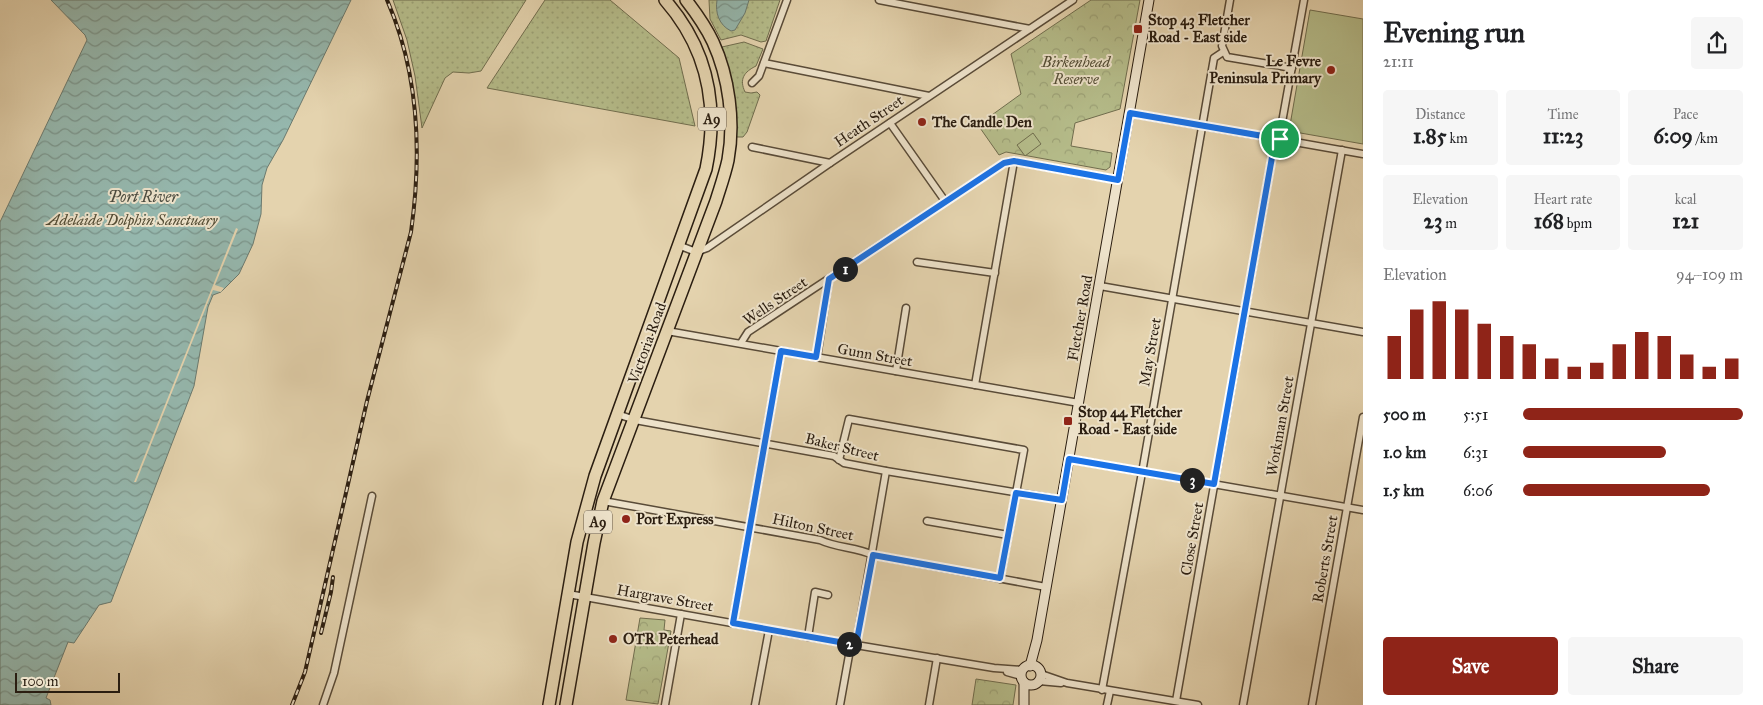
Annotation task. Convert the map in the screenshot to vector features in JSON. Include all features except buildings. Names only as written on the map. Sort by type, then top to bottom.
[{"type":"highway","name":"Victoria Road","points":[[577,542],[595,476],[706,169],[711,140],[710,98],[700,59],[690,34],[665,0]]},
{"type":"highway","name":"Victoria Road","points":[[566,705],[594,544],[604,501],[725,174],[728,158],[730,120],[728,97],[718,55],[694,6],[686,0]]},
{"type":"highway","points":[[577,542],[594,544]]},
{"type":"highway","name":"A9","points":[[548,705],[577,542]]},
{"type":"street","points":[[752,83],[759,76],[787,0]]},
{"type":"street","points":[[879,0],[1030,29]]},
{"type":"street","name":"Heath Street","points":[[696,252],[707,248],[890,122],[1073,0]]},
{"type":"street","name":"Fletcher Road","points":[[1025,705],[1149,0]]},
{"type":"street","points":[[1230,0],[1222,46],[1223,52],[1227,57],[1292,68]]},
{"type":"street","name":"Close Street","points":[[1176,701],[1274,146],[1280,139],[1304,0]]},
{"type":"street","name":"May Street","points":[[1102,690],[1214,58],[1223,52]]},
{"type":"street","points":[[764,64],[929,96]]},
{"type":"street","points":[[1130,113],[1363,154]]},
{"type":"street","points":[[890,122],[945,201]]},
{"type":"street","points":[[752,147],[830,163]]},
{"type":"street","name":"Workman Street","points":[[1243,705],[1342,150]]},
{"type":"street","points":[[975,384],[1014,161],[1118,180]]},
{"type":"street","name":"Wells Street","points":[[741,343],[748,332],[1004,163],[1014,161]]},
{"type":"street","points":[[678,245],[696,252]]},
{"type":"street","points":[[917,262],[995,273]]},
{"type":"street","points":[[816,357],[829,279]]},
{"type":"street","points":[[1100,286],[1363,332]]},
{"type":"street","points":[[896,371],[906,308]]},
{"type":"street","name":"Gunn Street","points":[[667,331],[1079,403]]},
{"type":"street","points":[[733,623],[781,351]]},
{"type":"street","name":"Baker Street","points":[[617,414],[635,420],[834,456],[844,463],[1062,500]]},
{"type":"street","name":"Roberts Street","points":[[1312,705],[1363,417]]},
{"type":"street","points":[[840,460],[849,419],[1024,450],[1000,578]]},
{"type":"street","points":[[1069,459],[1363,510]]},
{"type":"street","points":[[840,705],[873,555],[886,471]]},
{"type":"street","points":[[323,705],[334,673],[372,496]]},
{"type":"street","name":"Hilton Street","points":[[604,501],[820,540],[831,545],[862,550],[873,555],[1046,587]]},
{"type":"street","points":[[927,521],[1008,535]]},
{"type":"street","points":[[808,637],[815,592],[828,595]]},
{"type":"street","name":"Hargrave Street","points":[[568,594],[994,668],[1102,690],[1198,705]]},
{"type":"street","points":[[665,705],[681,614]]},
{"type":"street","points":[[755,705],[769,630]]},
{"type":"street","points":[[929,705],[937,658]]},
{"type":"street","points":[[1107,705],[1110,691]]},
{"type":"green space","points":[[393,0],[526,0],[481,71],[469,73],[453,72],[445,78],[422,128],[415,76],[407,40]]},
{"type":"green space","points":[[545,0],[610,0],[679,58],[695,126],[487,88]]},
{"type":"green space","points":[[709,0],[780,0],[766,41],[761,42],[741,35],[721,40],[710,19]]},
{"type":"green space","name":"Birkenhead Reserve","points":[[1091,0],[1140,0],[1120,109],[1075,123],[1071,146],[1112,153],[1110,167],[1106,170],[1006,152],[999,155],[978,125],[1021,94],[1011,54]]},
{"type":"green space","name":"Le Fevre Peninsula Primary","points":[[1310,10],[1363,19],[1363,144],[1289,131]]},
{"type":"green space","points":[[744,42],[763,49],[756,66],[746,73],[742,83],[745,92],[757,92],[760,95],[747,132],[743,137],[736,137],[733,91],[722,47]]},
{"type":"green space","points":[[1033,133],[1041,144],[1025,156],[1017,145]]},
{"type":"green space","points":[[640,618],[665,620],[664,630],[671,631],[658,704],[626,700]]},
{"type":"green space","points":[[976,679],[1016,685],[1013,705],[972,705]]},
{"type":"water","name":"Port River","points":[[51,0],[351,0],[283,140],[267,168],[262,185],[261,214],[253,244],[239,274],[221,292],[213,295],[208,307],[194,386],[111,602],[99,605],[74,643],[68,642],[46,698],[50,700],[51,705],[0,705],[0,222],[87,40],[85,35]]},
{"type":"water","points":[[717,0],[749,0],[745,13],[735,30],[731,31],[721,22],[717,14]]},
{"type":"pier","points":[[236,228],[238,229],[215,285],[224,288],[221,292],[213,290],[136,482],[134,482]]},
{"type":"railway","points":[[292,705],[305,672],[367,401],[411,232],[417,144],[415,114],[406,56],[387,0]]},
{"type":"railway","points":[[321,633],[333,577]]},
{"type":"place","name":"Stop 43 Fletcher Road - East side","points":[[1138,29]]},
{"type":"place","name":"Le Fevre Peninsula Primary","points":[[1331,70]]},
{"type":"place","name":"The Candle Den","points":[[922,122]]},
{"type":"place","name":"Stop 44 Fletcher Road - East side","points":[[1068,421]]},
{"type":"place","name":"Port Express","points":[[626,519]]},
{"type":"place","name":"OTR Peterhead","points":[[613,639]]},
{"type":"route","points":[[1130,113],[1280,139],[1274,146],[1214,484],[1069,459],[1062,500],[1016,493],[1000,578],[873,555],[856,645],[733,623],[781,351],[816,357],[829,279],[1004,163],[1014,161],[1118,180],[1130,113]]},
{"type":"park label","name":"Adelaide Dolphin Sanctuary","points":[[132,220]]}]
